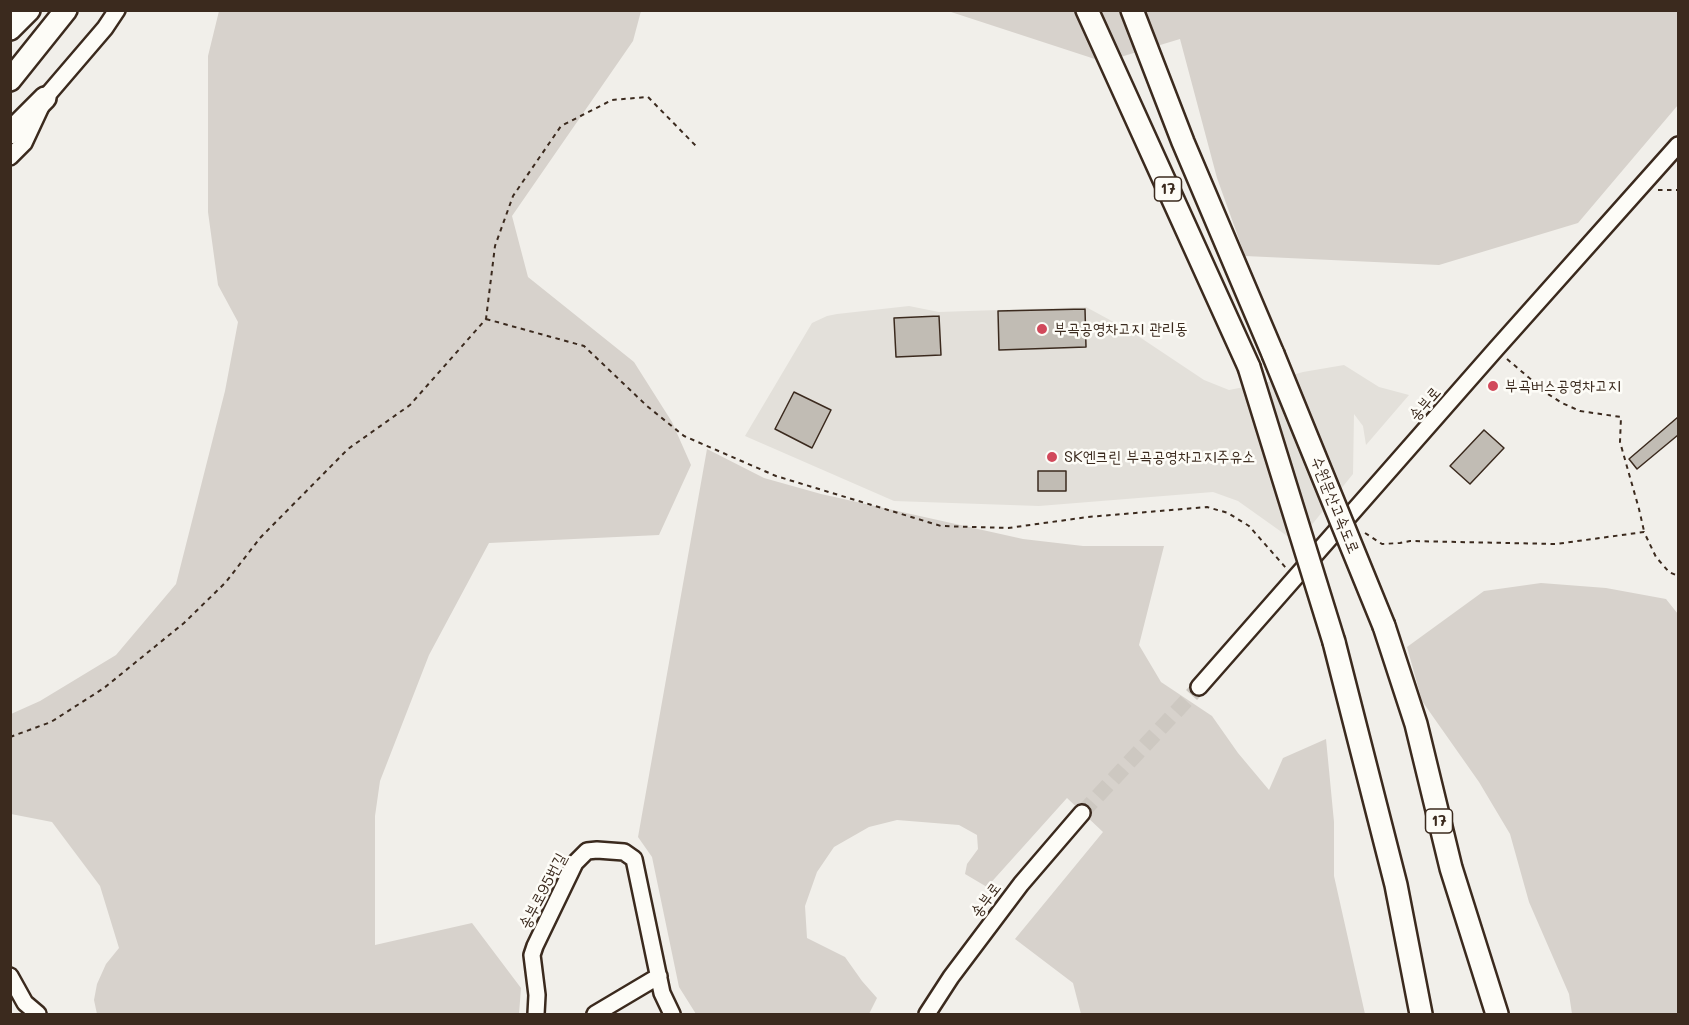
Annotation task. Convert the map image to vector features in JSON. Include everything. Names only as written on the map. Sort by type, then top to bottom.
[{"type":"highway","points":[[10,29],[29,10]]},
{"type":"highway","points":[[10,80],[66,10]]},
{"type":"highway","name":"17","points":[[1087,10],[1249,367],[1334,642],[1396,885],[1421,1014]]},
{"type":"highway","name":"수원문산고속도로","points":[[1132,10],[1183,142],[1274,354],[1384,626],[1416,724],[1451,868],[1497,1014]]},
{"type":"highway","points":[[10,133],[45,98]]},
{"type":"street","points":[[10,157],[24,143],[45,98],[105,28],[117,10]]},
{"type":"street","name":"송부로","points":[[1199,687],[1678,145]]},
{"type":"street","name":"송부로","points":[[927,1014],[951,977],[1021,884],[1082,813]]},
{"type":"street","name":"송부로95번길","points":[[536,1014],[537,995],[532,955],[575,863],[587,851],[597,850],[624,852],[634,859],[662,993],[672,1014]]},
{"type":"street","points":[[10,976],[25,1003],[38,1014]]},
{"type":"street","points":[[595,1014],[658,976]]},
{"type":"path","points":[[10,737],[51,722],[104,688],[184,623],[226,582],[260,538],[348,448],[410,405],[486,319],[495,246],[513,196],[561,126],[612,100],[648,97],[696,146]]},
{"type":"path","points":[[486,319],[584,346],[647,406],[684,436],[776,476],[941,526],[1008,528],[1088,517],[1207,507],[1228,513],[1249,526],[1295,578]]},
{"type":"path","points":[[1496,349],[1548,394],[1562,403],[1580,411],[1621,417],[1620,442],[1644,532],[1656,557],[1669,572],[1678,576]]},
{"type":"path","points":[[1346,519],[1382,544],[1410,541],[1556,544],[1644,532]]},
{"type":"shaded area","points":[[219,11],[641,11],[633,41],[512,216],[528,277],[634,362],[672,422],[691,465],[659,535],[489,543],[429,655],[380,781],[375,816],[375,945],[472,923],[521,988],[519,1014],[97,1014],[94,1000],[97,984],[106,964],[119,948],[100,886],[52,822],[11,814],[11,714],[40,701],[116,655],[176,584],[225,391],[238,322],[218,285],[208,212],[208,56]]},
{"type":"shaded area","points":[[948,11],[1678,11],[1678,105],[1578,223],[1439,265],[1245,256],[1217,178],[1180,39],[1104,62]]},
{"type":"shaded area","points":[[909,306],[939,312],[1086,307],[1132,332],[1204,380],[1229,390],[1303,372],[1344,365],[1379,387],[1409,395],[1366,445],[1363,426],[1354,414],[1353,474],[1297,543],[1238,501],[1213,492],[1039,506],[894,501],[745,436],[812,323],[837,314]]},
{"type":"shaded area","points":[[707,449],[764,478],[821,494],[1023,539],[1083,546],[1164,546],[1139,645],[1161,682],[1212,716],[1238,753],[1269,790],[1283,758],[1326,739],[1334,822],[1334,876],[1365,1014],[1081,1014],[1073,983],[1015,939],[1103,832],[1067,798],[987,887],[965,874],[967,864],[978,849],[977,835],[959,825],[897,820],[869,827],[834,847],[817,872],[805,906],[807,938],[845,957],[877,998],[869,1014],[696,1014],[679,987],[652,857],[638,837]]},
{"type":"shaded area","points":[[1541,583],[1606,588],[1666,599],[1678,614],[1678,1014],[1572,1014],[1569,994],[1529,902],[1510,834],[1479,782],[1422,701],[1407,647],[1484,591]]},
{"type":"building","name":"부곡공영차고지 관리동","points":[[1085,309],[1086,347],[999,350],[998,311]]},
{"type":"building","points":[[939,316],[941,355],[896,357],[894,318]]},
{"type":"building","points":[[794,392],[831,410],[812,448],[775,429]]},
{"type":"building","points":[[1678,417],[1678,435],[1637,469],[1629,459]]},
{"type":"building","points":[[1484,430],[1504,448],[1470,484],[1450,466]]},
{"type":"building","points":[[1038,471],[1066,471],[1066,491],[1038,491]]},
{"type":"tunnel","points":[[1082,813],[1199,687]]},
{"type":"place","name":"부곡공영차고지 관리동","points":[[1042,329]]},
{"type":"place","name":"부곡버스공영차고지","points":[[1493,386]]},
{"type":"place","name":"SK엔크린 부곡공영차고지주유소","points":[[1052,457]]}]
